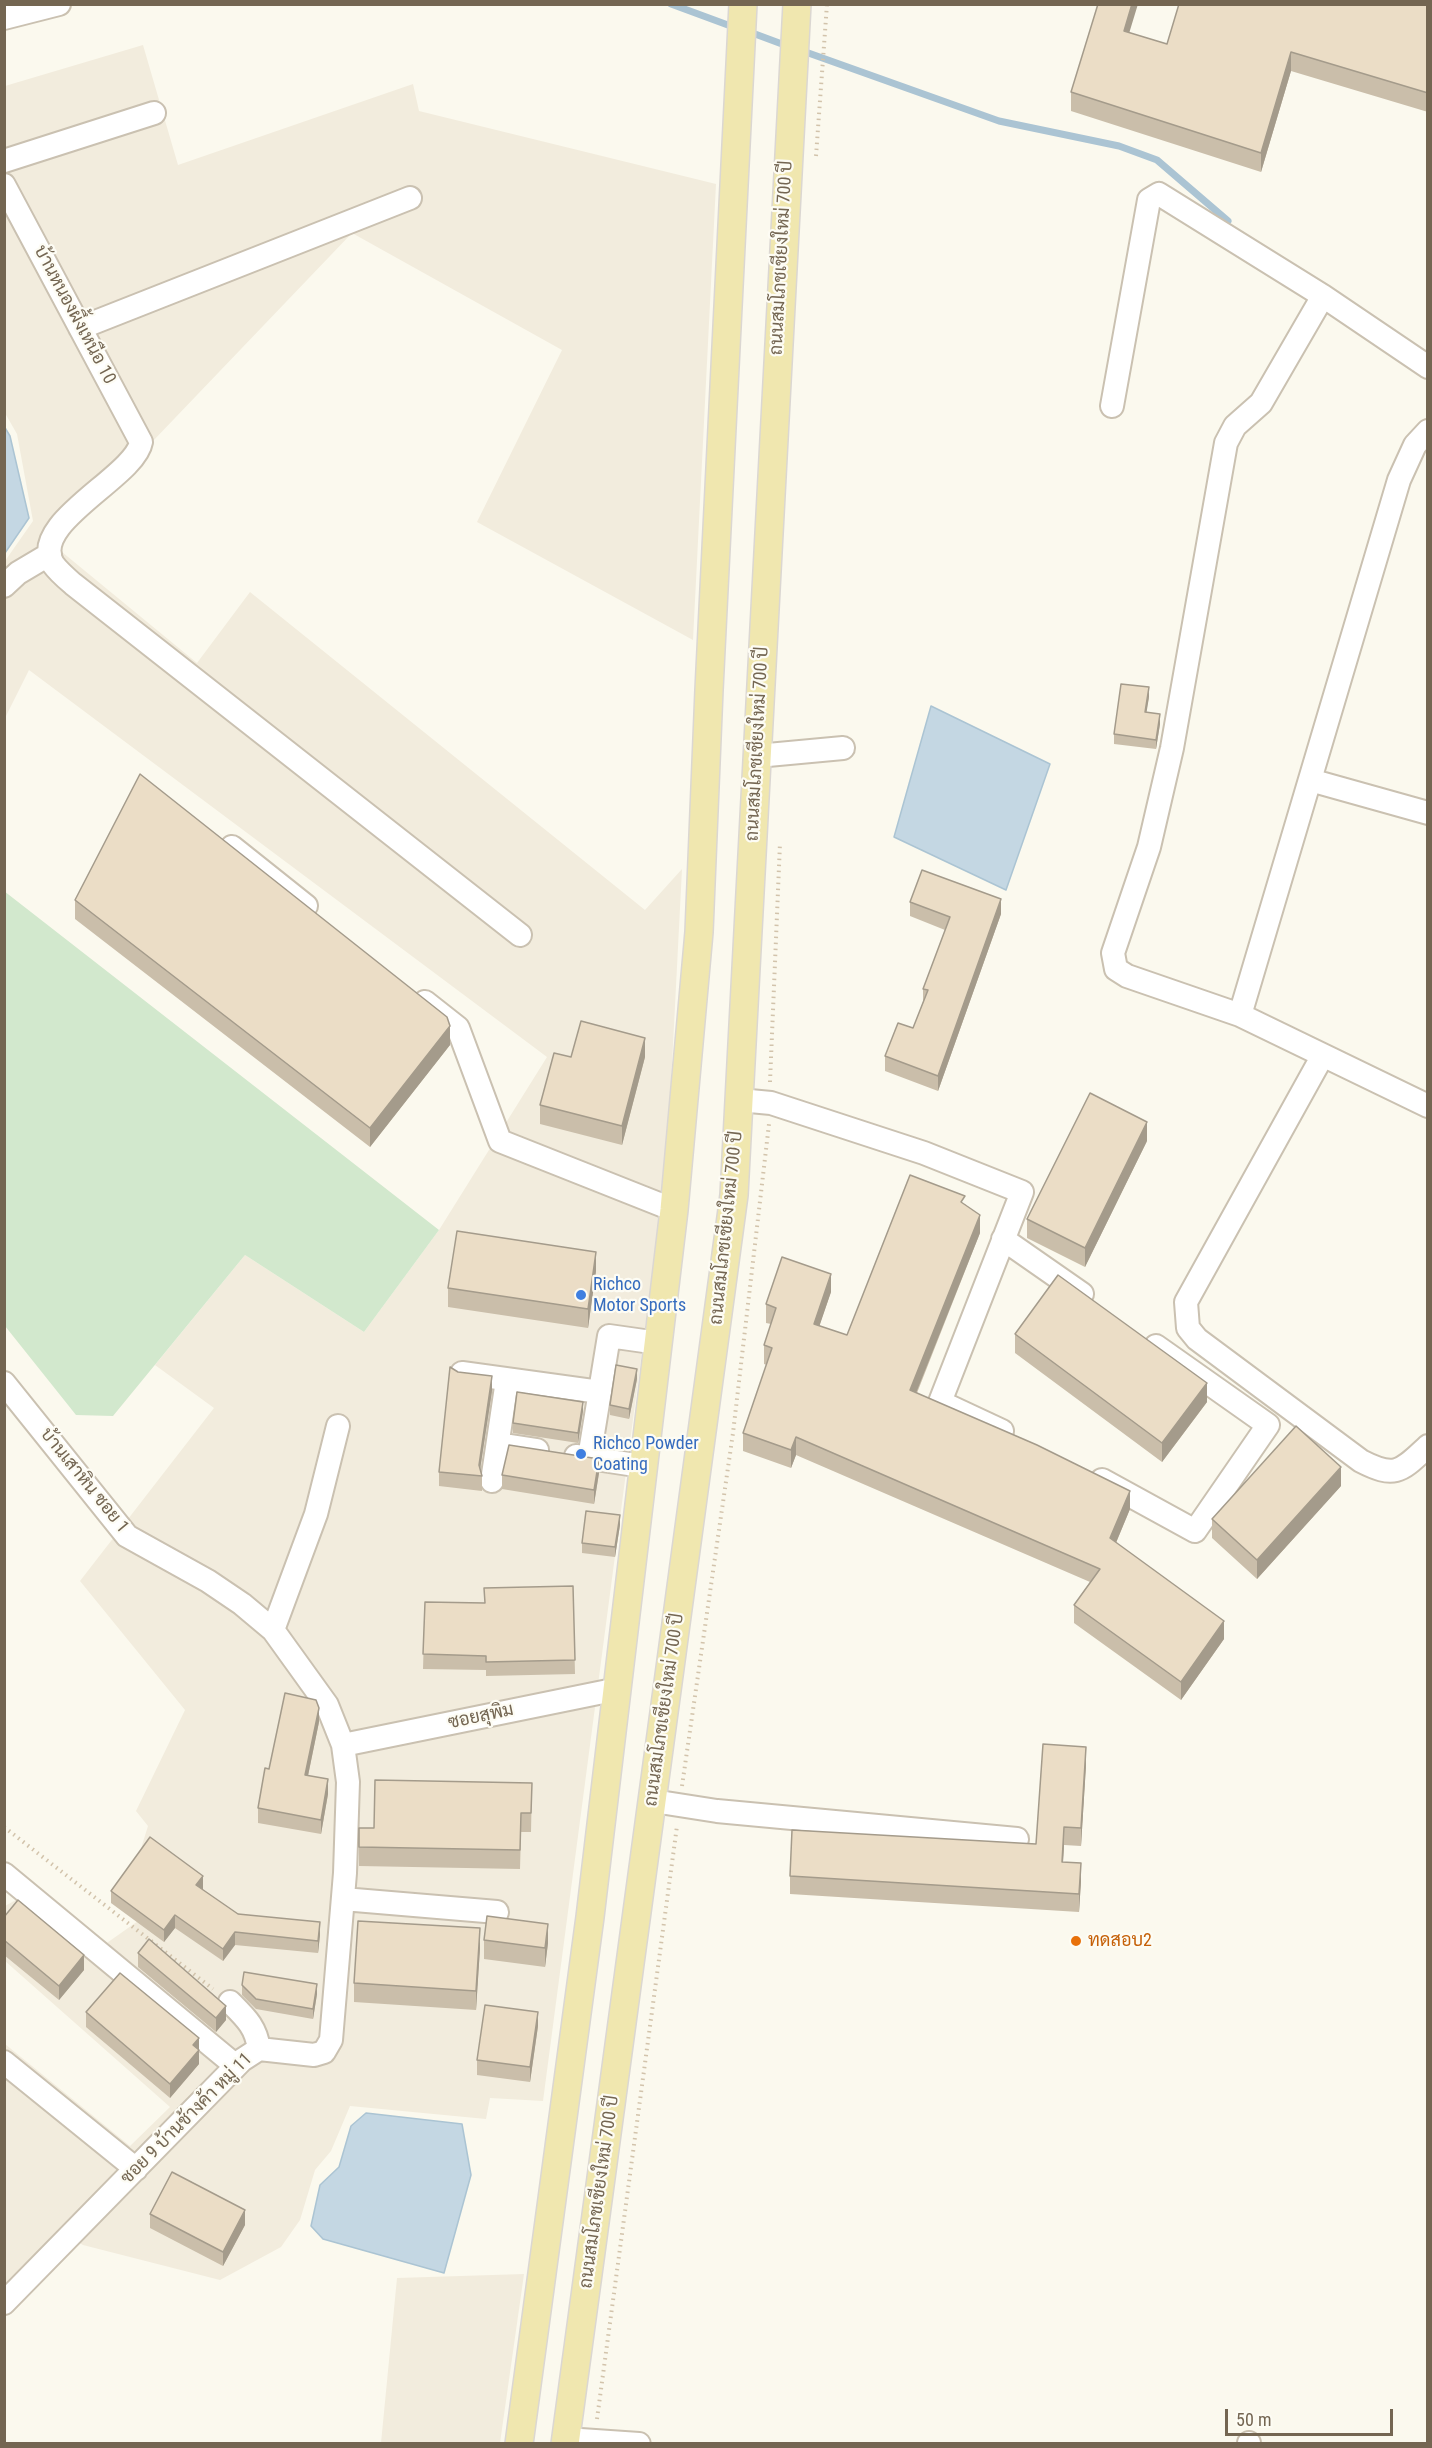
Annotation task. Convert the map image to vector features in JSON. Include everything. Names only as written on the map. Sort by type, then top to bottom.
[{"type":"main road","points":[[519,2444],[618,1689],[642,1466],[674,1210],[699,932],[743,4]]},
{"type":"main road","name":"ถนนสมโภชเชียงใหม่ 700 ปี","points":[[566,2441],[734,1195],[796,8]]},
{"type":"street","points":[[4,18],[58,4]]},
{"type":"street","points":[[4,161],[154,113]]},
{"type":"street","name":"บ้านหนองผึ้งเหนือ 10","points":[[4,184],[140,439],[141,446],[130,460],[62,523],[52,538],[50,554]]},
{"type":"street","points":[[1112,406],[1149,200],[1159,194],[1323,296],[1428,367]]},
{"type":"street","points":[[80,328],[410,198]]},
{"type":"street","points":[[1323,296],[1261,404],[1235,426],[1226,443],[1172,748],[1149,847],[1113,953],[1116,969],[1127,976],[1240,1015],[1428,1106]]},
{"type":"street","points":[[1240,1015],[1399,480],[1415,445],[1428,431]]},
{"type":"street","points":[[4,586],[18,573],[50,554],[52,563],[73,584],[520,935]]},
{"type":"street","points":[[757,756],[843,748]]},
{"type":"street","points":[[1310,780],[1428,813]]},
{"type":"street","points":[[232,846],[322,919]]},
{"type":"street","points":[[413,992],[458,1028],[500,1141],[674,1210]]},
{"type":"street","points":[[1323,1055],[1186,1302],[1188,1328],[1197,1339],[1361,1461],[1379,1470],[1392,1473],[1405,1468],[1428,1446]]},
{"type":"street","points":[[740,1100],[771,1103],[924,1153],[1022,1192],[940,1402],[1025,1442]]},
{"type":"street","points":[[1003,1239],[1101,1308]]},
{"type":"street","points":[[1088,1473],[1195,1532],[1268,1425],[1140,1335]]},
{"type":"street","points":[[589,1458],[609,1336],[658,1343]]},
{"type":"street","points":[[460,1373],[600,1392]]},
{"type":"street","points":[[492,1481],[507,1380]]},
{"type":"street","name":"บ้านเสาหิน ซอย 1","points":[[4,1383],[127,1536],[208,1581],[242,1604],[273,1630],[327,1705],[344,1745]]},
{"type":"street","points":[[273,1630],[316,1514],[338,1426]]},
{"type":"street","points":[[498,1444],[642,1466]]},
{"type":"street","name":"ซอยสุพิม","points":[[344,1745],[618,1689]]},
{"type":"street","name":"ซอย 9 บ้านช้างค้า หมู่ 11","points":[[5,2301],[236,2066],[259,2049],[314,2055],[324,2052],[331,2040],[343,1899],[348,1782],[344,1745]]},
{"type":"street","points":[[653,1801],[717,1811],[1017,1839]]},
{"type":"street","points":[[4,1874],[236,2066]]},
{"type":"street","points":[[343,1899],[497,1912]]},
{"type":"street","points":[[230,2002],[252,2023],[257,2034],[259,2049]]},
{"type":"street","points":[[4,2062],[136,2169]]},
{"type":"street","points":[[566,2441],[639,2444]]},
{"type":"path","points":[[820,101],[827,4]]},
{"type":"path","points":[[4,1827],[230,2002]]},
{"type":"shaded area","points":[[143,45],[178,165],[413,84],[419,111],[716,184],[693,640],[477,522],[562,350],[352,233],[64,534],[62,552],[197,663],[250,592],[645,910],[682,869],[667,1162],[543,2101],[490,2098],[486,2119],[350,2106],[331,2151],[315,2170],[300,2220],[281,2247],[220,2280],[83,2245],[61,2232],[5,2286],[5,2044],[130,2146],[170,2107],[5,1961],[5,1906],[23,1896],[94,1952],[148,1914],[133,1874],[148,1826],[136,1811],[185,1710],[80,1581],[214,1408],[155,1365],[245,1255],[364,1332],[439,1230],[547,1057],[29,670],[5,718],[5,561],[33,521],[17,434],[5,413],[5,86]]},
{"type":"shaded area","points":[[524,2274],[500,2443],[381,2443],[397,2278]]},
{"type":"green space","points":[[4,891],[439,1230],[364,1332],[245,1255],[113,1416],[76,1415],[5,1326]]},
{"type":"water","points":[[4,426],[10,436],[29,518],[5,553]]},
{"type":"water","points":[[931,706],[1050,764],[1006,890],[894,837]]},
{"type":"water","points":[[366,2113],[462,2124],[471,2175],[444,2273],[323,2239],[311,2226],[320,2185],[339,2167],[351,2126]]},
{"type":"building","points":[[1098,4],[1132,4],[1124,31],[1167,44],[1179,4],[1428,4],[1428,93],[1291,52],[1261,153],[1071,92]]},
{"type":"building","points":[[1121,684],[1149,687],[1145,712],[1160,714],[1156,740],[1114,734]]},
{"type":"building","points":[[140,774],[447,1017],[450,1026],[370,1128],[75,900]]},
{"type":"building","points":[[922,870],[1001,899],[938,1076],[885,1056],[898,1023],[913,1028],[928,990],[923,989],[950,917],[910,902]]},
{"type":"building","points":[[581,1021],[645,1038],[622,1126],[540,1105],[554,1053],[571,1057]]},
{"type":"building","points":[[1090,1093],[1147,1122],[1085,1248],[1027,1219]]},
{"type":"building","points":[[910,1175],[965,1196],[961,1202],[980,1215],[910,1390],[1037,1445],[1130,1491],[1110,1538],[1224,1621],[1181,1682],[1074,1605],[1100,1569],[796,1437],[791,1450],[743,1433],[772,1348],[764,1345],[776,1308],[766,1304],[782,1257],[831,1274],[814,1324],[847,1335]]},
{"type":"building","points":[[457,1231],[596,1252],[588,1309],[448,1288]]},
{"type":"building","points":[[1058,1275],[1207,1383],[1162,1443],[1015,1334]]},
{"type":"building","points":[[616,1365],[637,1369],[629,1409],[610,1405]]},
{"type":"building","points":[[450,1367],[458,1372],[492,1376],[479,1465],[482,1476],[439,1472]]},
{"type":"building","points":[[517,1392],[583,1402],[578,1433],[513,1423]]},
{"type":"building","points":[[1296,1426],[1341,1467],[1257,1560],[1212,1519]]},
{"type":"building","points":[[509,1445],[599,1459],[594,1490],[502,1475]]},
{"type":"building","points":[[586,1511],[620,1515],[615,1547],[582,1543]]},
{"type":"building","points":[[573,1586],[575,1660],[486,1662],[486,1656],[423,1654],[425,1602],[485,1603],[484,1588]]},
{"type":"building","points":[[285,1693],[316,1700],[319,1708],[305,1775],[328,1779],[321,1820],[258,1808],[265,1768],[269,1769]]},
{"type":"building","points":[[1043,1744],[1086,1747],[1081,1828],[1064,1827],[1062,1862],[1081,1863],[1079,1894],[790,1876],[792,1830],[1036,1844]]},
{"type":"building","points":[[375,1780],[532,1783],[531,1813],[521,1813],[520,1850],[359,1847],[359,1828],[374,1828]]},
{"type":"building","points":[[150,1837],[203,1876],[196,1885],[238,1914],[320,1922],[318,1941],[235,1932],[223,1949],[175,1915],[164,1930],[111,1891]]},
{"type":"building","points":[[18,1900],[84,1955],[59,1986],[4,1940],[4,1917]]},
{"type":"building","points":[[487,1916],[548,1924],[545,1948],[484,1940]]},
{"type":"building","points":[[358,1921],[480,1928],[476,1991],[354,1983]]},
{"type":"building","points":[[149,1939],[226,2006],[216,2018],[138,1953]]},
{"type":"building","points":[[244,1972],[317,1984],[313,2009],[256,1999],[242,1985]]},
{"type":"building","points":[[120,1973],[199,2038],[193,2045],[199,2050],[170,2084],[86,2012]]},
{"type":"building","points":[[485,2005],[538,2012],[530,2067],[477,2060]]},
{"type":"building","points":[[172,2172],[245,2210],[223,2252],[150,2214]]},
{"type":"waterway","points":[[671,4],[736,28]]},
{"type":"waterway","points":[[747,31],[790,47]]},
{"type":"waterway","points":[[800,50],[999,121],[1119,146],[1157,160],[1228,221]]},
{"type":"place","name":"Richco Motor Sports","points":[[581,1295]]},
{"type":"place","name":"Richco Powder Coating","points":[[581,1454]]},
{"type":"place","name":"ทดสอบ2","points":[[1076,1941]]}]
